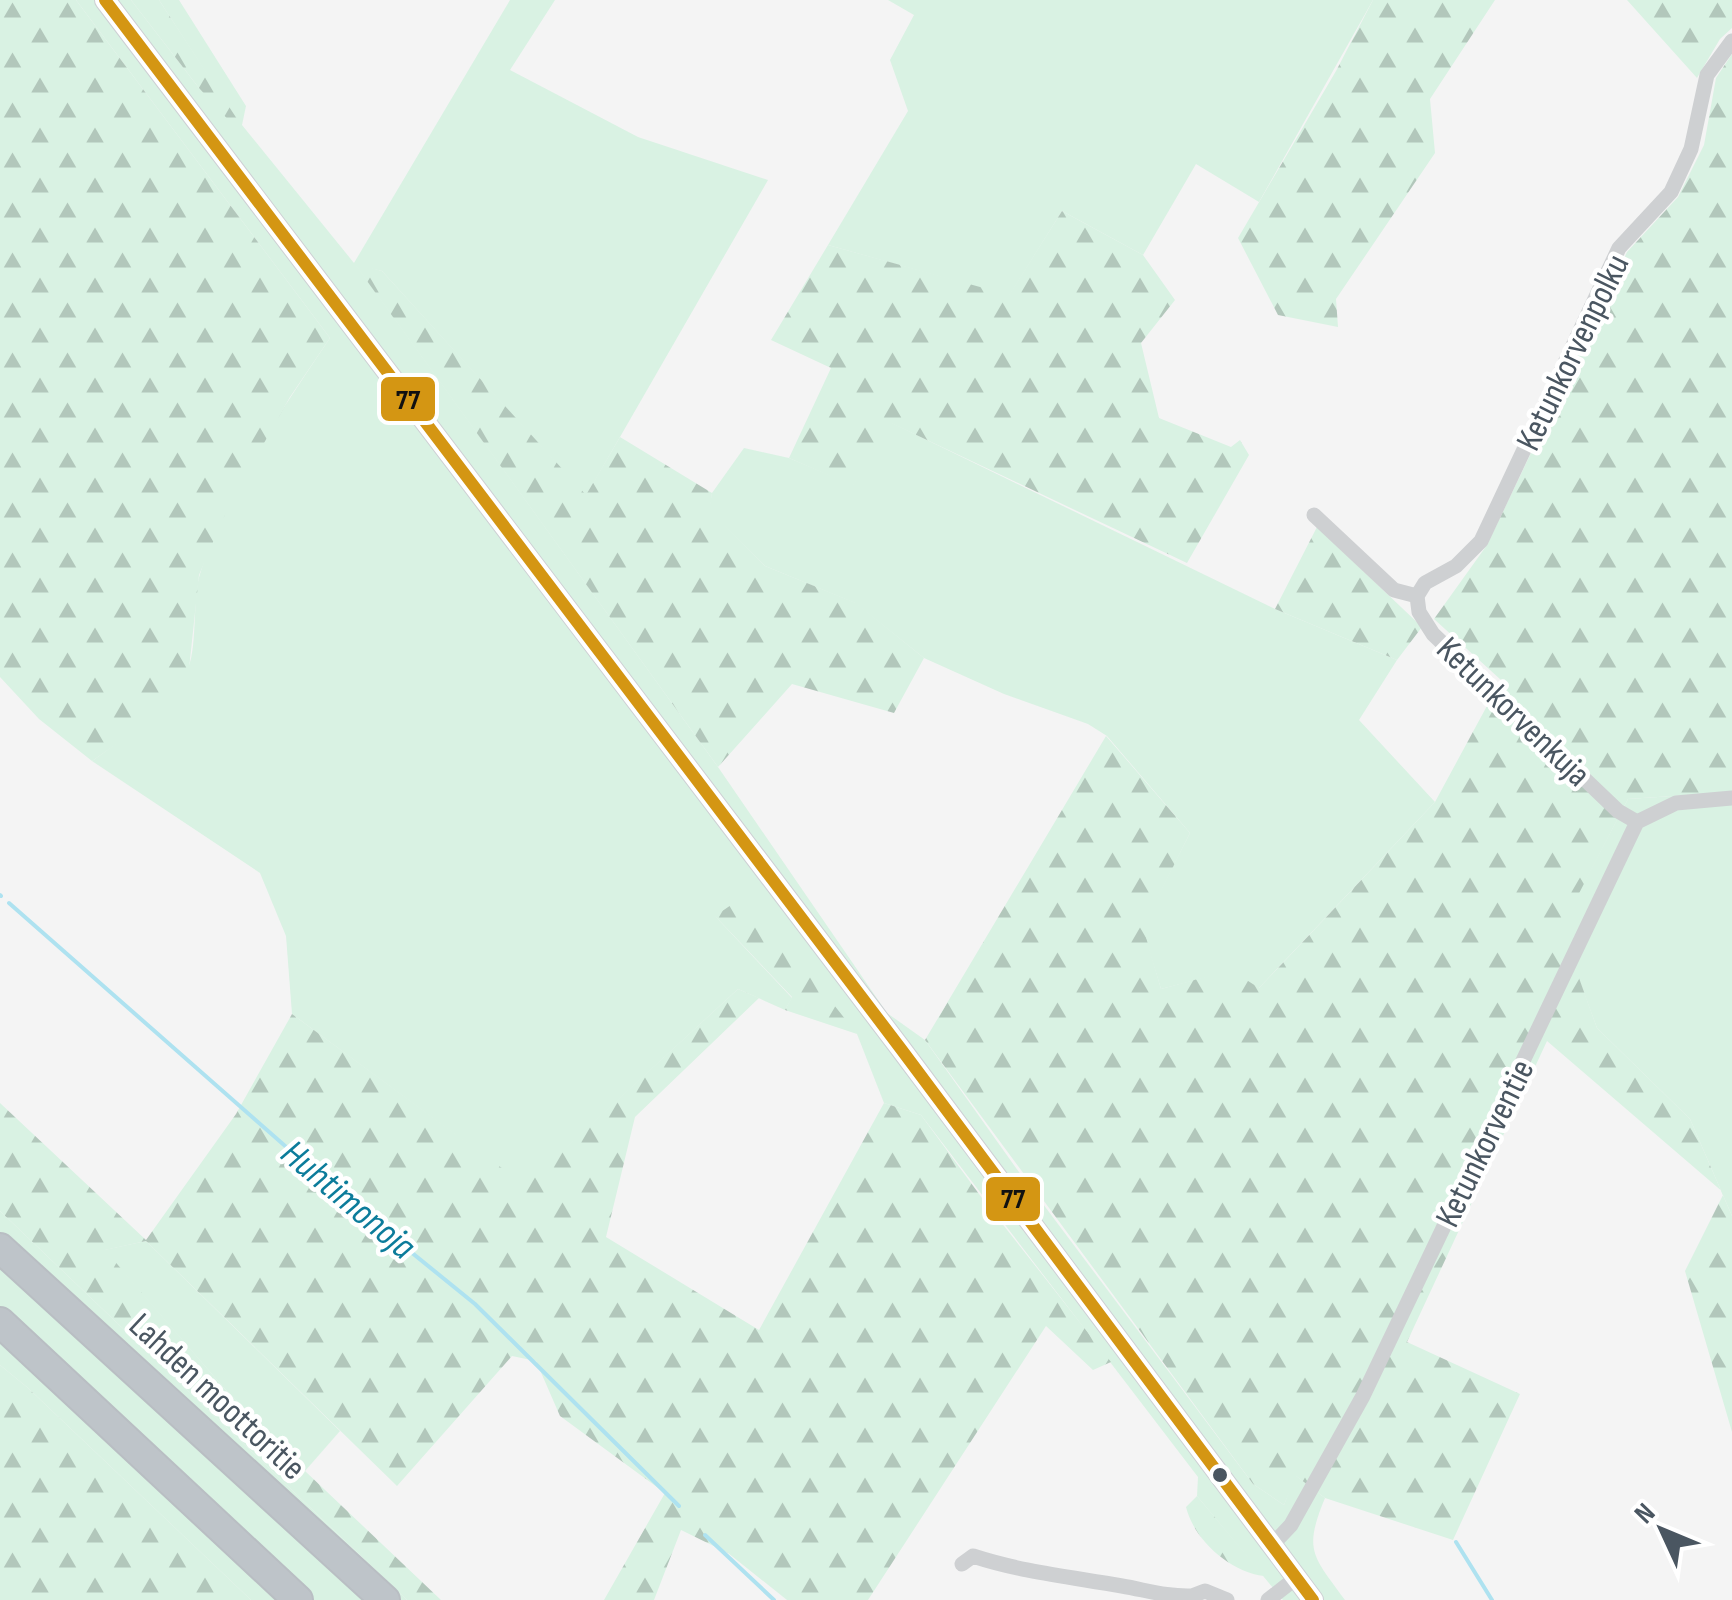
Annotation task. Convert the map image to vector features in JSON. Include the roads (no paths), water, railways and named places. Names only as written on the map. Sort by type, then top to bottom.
[{"type":"highway","name":"Lahden moottoritie","points":[[0,1248],[384,1600]]},
{"type":"highway","points":[[0,1322],[298,1600]]},
{"type":"main road","points":[[106,0],[866,1002],[1313,1600]]},
{"type":"street","name":"Ketunkorvenpolku","points":[[1416,596],[1425,583],[1456,566],[1480,541],[1619,248],[1671,192],[1691,148],[1707,75],[1732,41]]},
{"type":"street","name":"Ketunkorvenkuja","points":[[1314,515],[1394,590],[1416,596],[1419,612],[1433,634],[1618,810],[1637,822]]},
{"type":"street","points":[[1637,822],[1676,803],[1732,798]]},
{"type":"street","name":"Ketunkorventie","points":[[1272,1545],[1291,1525],[1363,1396],[1637,822]]},
{"type":"street","points":[[962,1564],[973,1556],[1007,1567],[1124,1586],[1165,1597],[1191,1598],[1206,1591],[1227,1600]]},
{"type":"street","points":[[1268,1600],[1296,1578]]},
{"type":"waterway","name":"Huhtimonoja","points":[[9,903],[342,1196],[475,1304],[679,1506]]},
{"type":"waterway","name":"Huhtimonoja","points":[[705,1535],[774,1600]]},
{"type":"waterway","points":[[1456,1542],[1492,1600]]}]
